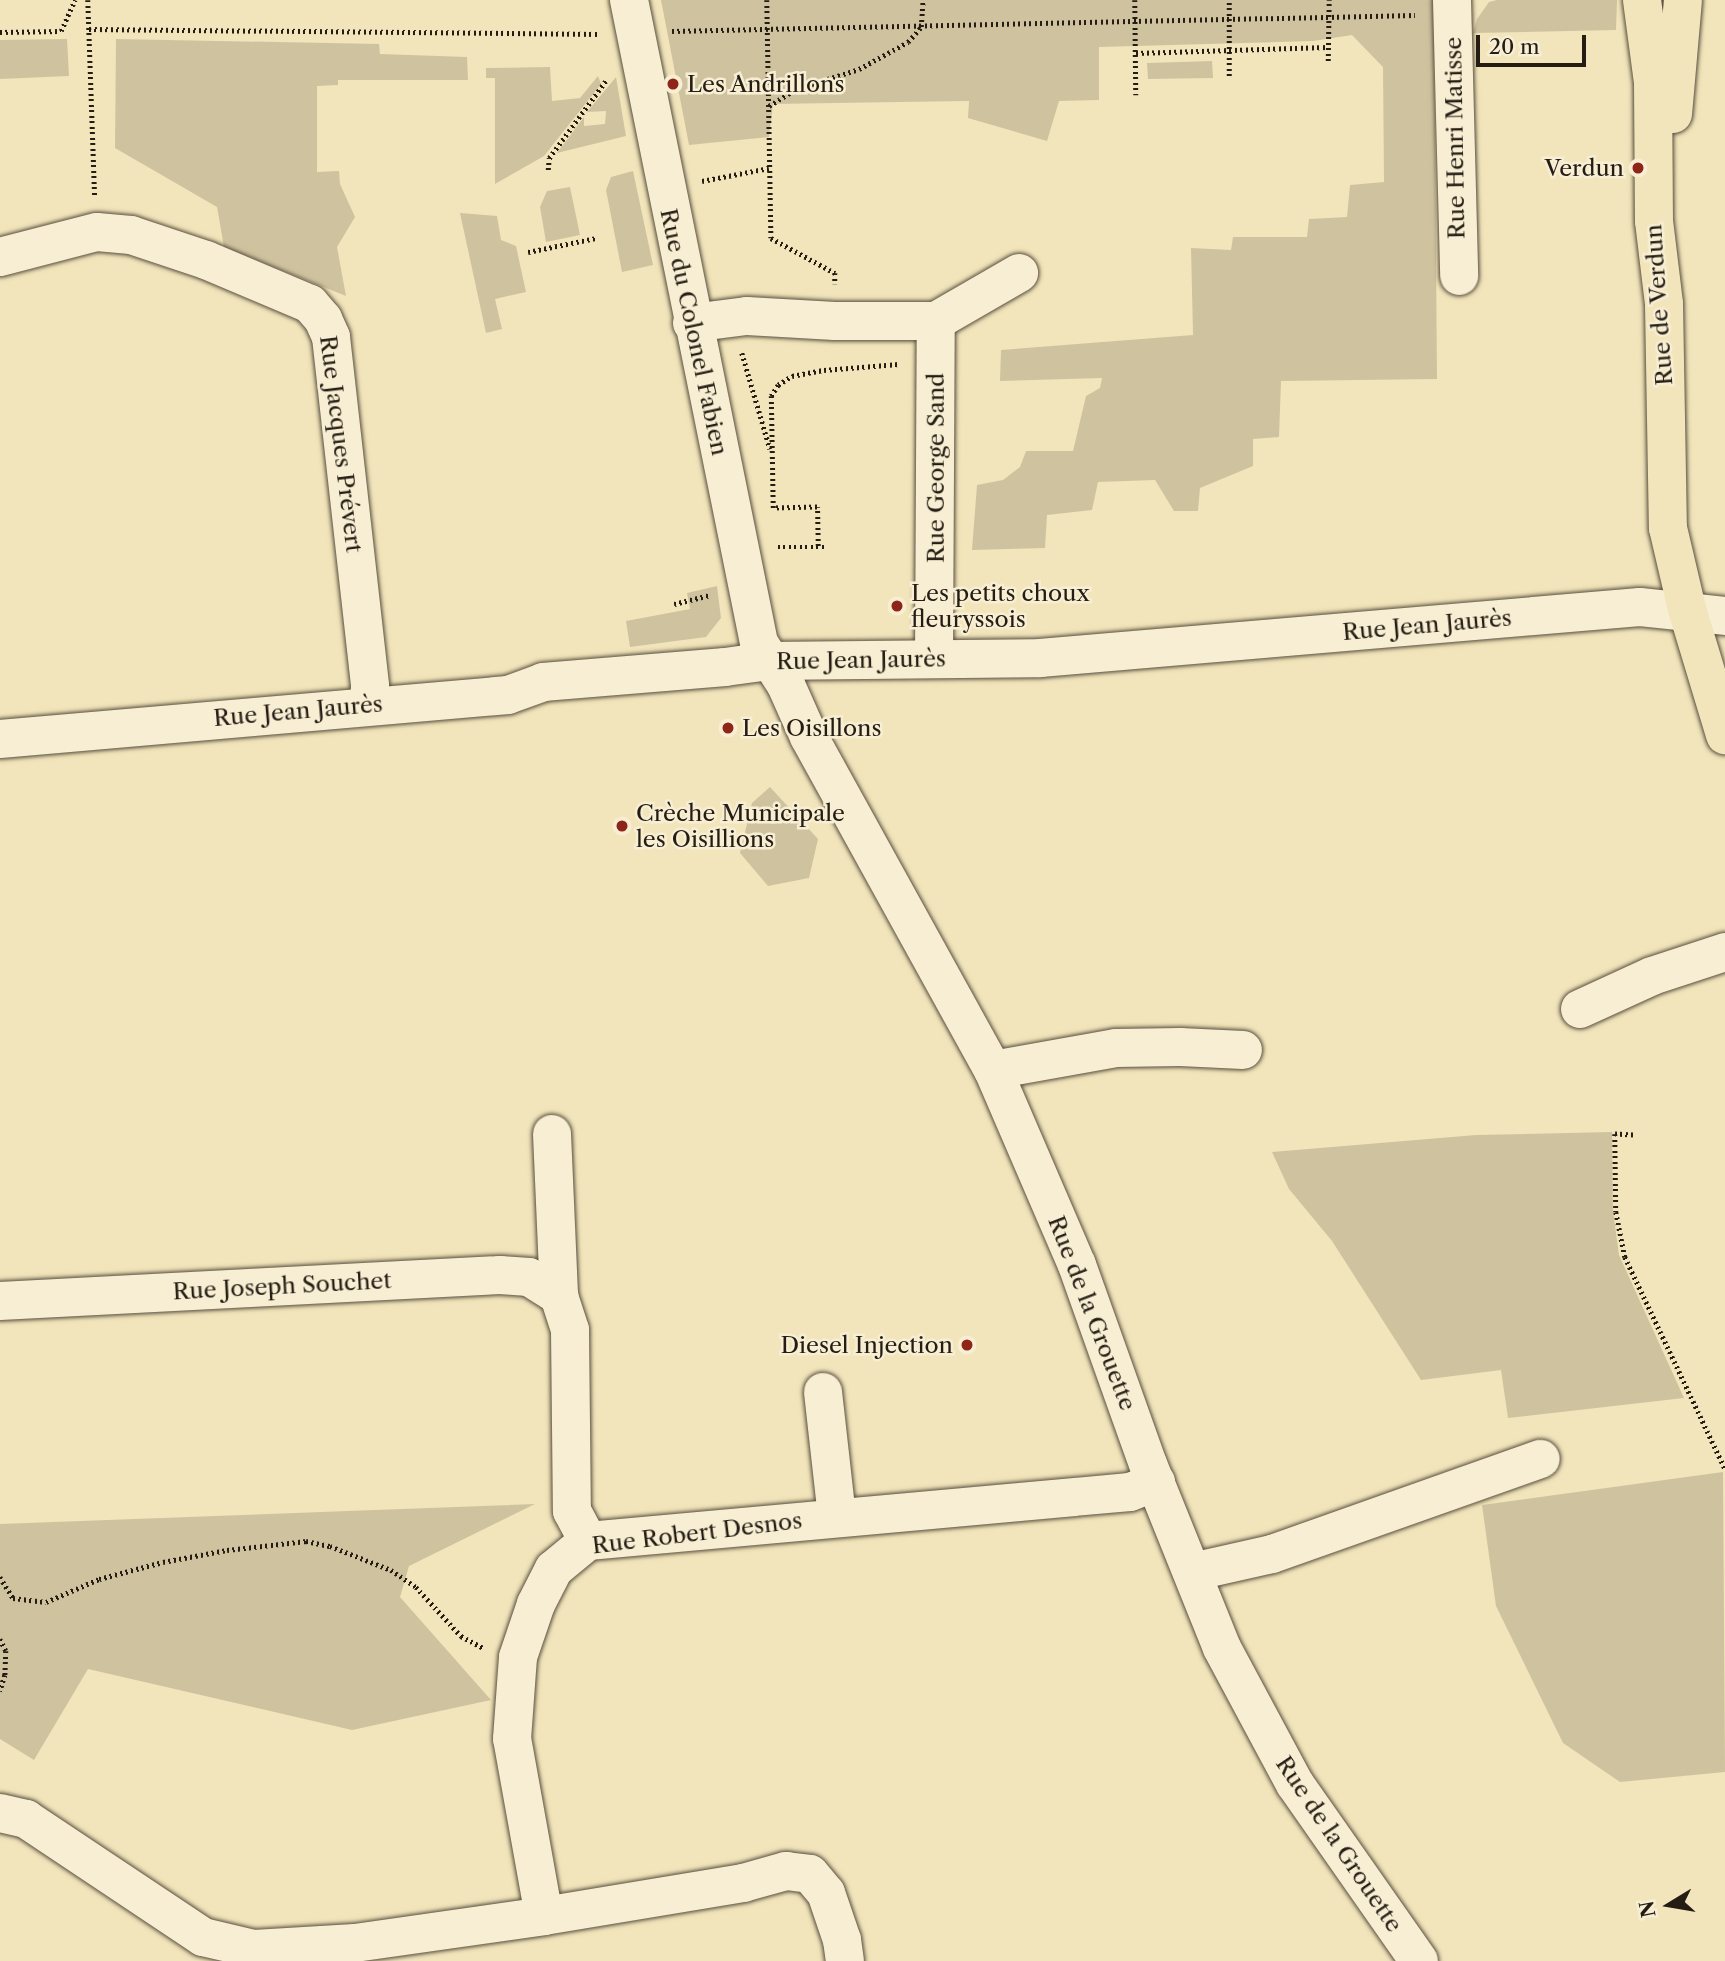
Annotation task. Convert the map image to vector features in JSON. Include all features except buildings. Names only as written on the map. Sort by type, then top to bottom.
[{"type":"main road","name":"Rue de Verdun","points":[[1642,0],[1653,82],[1654,221],[1664,304],[1668,528],[1687,609],[1725,735]]},
{"type":"main road","name":"Rue de Verdun","points":[[1683,0],[1672,110],[1683,326],[1687,609]]},
{"type":"street","name":"Rue du Colonel Fabien","points":[[629,0],[692,323],[759,643],[768,661]]},
{"type":"street","name":"Rue Henri Matisse","points":[[1435,7],[1459,276]]},
{"type":"street","name":"Rue Jacques Prévert","points":[[0,257],[97,232],[131,235],[205,260],[310,304],[323,319],[331,337],[370,686],[369,705]]},
{"type":"street","points":[[692,323],[747,316],[835,321],[936,321],[1019,273]]},
{"type":"street","name":"Rue George Sand","points":[[934,658],[936,321]]},
{"type":"street","name":"Rue Jean Jaurès","points":[[0,739],[508,695],[543,682],[768,661],[1040,657],[1640,607],[1687,609],[1725,616]]},
{"type":"street","name":"Rue de la Grouette","points":[[768,661],[786,685],[809,737],[993,1070],[1077,1265],[1156,1482],[1222,1648],[1295,1784],[1419,1961]]},
{"type":"street","points":[[1580,1009],[1653,976],[1725,952]]},
{"type":"street","points":[[993,1070],[1116,1048],[1243,1050]]},
{"type":"street","points":[[551,1134],[559,1296],[570,1330],[572,1511],[588,1541]]},
{"type":"street","name":"Rue Joseph Souchet","points":[[0,1301],[500,1275],[529,1277],[559,1296]]},
{"type":"street","points":[[823,1392],[837,1517]]},
{"type":"street","points":[[1192,1572],[1272,1554],[1541,1459]]},
{"type":"street","name":"Rue Robert Desnos","points":[[544,1916],[512,1739],[518,1657],[536,1604],[554,1569],[588,1541],[1129,1492],[1156,1482]]},
{"type":"street","points":[[0,1813],[26,1819],[202,1949],[355,1943],[544,1916],[743,1883],[786,1871],[810,1874],[826,1893],[842,1940],[845,1961]]},
{"type":"path","points":[[0,32],[61,31],[75,0]]},
{"type":"path","points":[[88,0],[97,232]]},
{"type":"path","points":[[767,0],[771,238],[835,273],[835,321]]},
{"type":"path","points":[[768,106],[796,89],[859,69],[908,42],[922,27],[923,0]]},
{"type":"path","points":[[1135,0],[1136,94]]},
{"type":"path","points":[[1228,76],[1229,0]]},
{"type":"path","points":[[1328,61],[1329,0]]},
{"type":"path","points":[[669,20],[671,31],[767,30],[1329,17],[1435,7]]},
{"type":"path","points":[[596,23],[601,45]]},
{"type":"path","points":[[89,29],[598,34]]},
{"type":"path","points":[[1136,53],[1328,47]]},
{"type":"path","points":[[548,170],[549,158],[608,78],[606,67]]},
{"type":"path","points":[[696,183],[769,168]]},
{"type":"path","points":[[528,252],[596,239]]},
{"type":"path","points":[[818,546],[817,507],[774,508],[771,396],[778,385],[792,376],[824,370],[936,361]]},
{"type":"path","points":[[739,547],[825,547]]},
{"type":"path","points":[[674,604],[712,595]]},
{"type":"path","points":[[1633,1135],[1615,1134],[1616,1212],[1625,1257],[1725,1469]]},
{"type":"path","points":[[0,1577],[13,1598],[46,1602],[100,1579],[163,1563],[227,1550],[306,1541],[330,1546],[391,1570],[416,1587],[461,1636],[474,1645],[518,1657]]},
{"type":"path","points":[[0,1639],[6,1651],[5,1675],[0,1691]]},
{"type":"shaded area","points":[[661,0],[1434,0],[1437,379],[1281,381],[1279,437],[1253,439],[1253,466],[1200,488],[1198,511],[1174,511],[1155,480],[1098,482],[1092,510],[1047,515],[1045,548],[972,550],[977,485],[1003,480],[1020,467],[1026,451],[1073,451],[1086,396],[1100,388],[1102,378],[1000,381],[1001,350],[1193,335],[1191,248],[1231,250],[1233,237],[1307,237],[1309,219],[1347,217],[1350,185],[1384,182],[1383,67],[1352,35],[1313,41],[1099,47],[1099,100],[1059,101],[1047,141],[968,118],[969,101],[773,104],[769,137],[689,145]]},
{"type":"shaded area","points":[[1617,0],[1616,30],[1473,33],[1477,19],[1489,2]]},
{"type":"shaded area","points":[[67,39],[69,76],[0,79],[0,40]]},
{"type":"shaded area","points":[[116,39],[379,44],[380,54],[467,57],[468,80],[338,80],[338,85],[317,86],[317,172],[339,171],[340,184],[355,217],[337,247],[346,296],[224,247],[217,207],[115,148]]},
{"type":"shaded area","points":[[1212,61],[1213,78],[1148,79],[1147,63]]},
{"type":"shaded area","points":[[550,67],[552,101],[580,98],[598,76],[601,84],[544,156],[495,184],[495,78],[486,78],[486,68]]},
{"type":"shaded area","points":[[616,77],[626,136],[557,153],[584,117],[584,126],[605,124],[606,111],[587,112]]},
{"type":"shaded area","points":[[633,171],[653,265],[622,272],[606,190],[611,177]]},
{"type":"shaded area","points":[[570,187],[580,235],[546,242],[540,207],[547,191]]},
{"type":"shaded area","points":[[460,213],[497,216],[501,240],[516,246],[526,292],[495,299],[502,329],[486,333]]},
{"type":"shaded area","points":[[717,586],[721,618],[706,637],[630,647],[626,621],[690,609],[687,593]]},
{"type":"shaded area","points":[[770,787],[818,839],[809,878],[768,886],[740,853],[752,803]]},
{"type":"shaded area","points":[[1612,1132],[1613,1211],[1619,1255],[1684,1398],[1508,1418],[1501,1370],[1421,1380],[1332,1241],[1289,1189],[1272,1152],[1476,1135]]},
{"type":"shaded area","points":[[1723,1472],[1725,1772],[1620,1782],[1563,1743],[1496,1606],[1482,1505]]},
{"type":"shaded area","points":[[535,1504],[409,1566],[400,1597],[491,1700],[352,1730],[88,1669],[34,1760],[0,1739],[0,1524]]},
{"type":"place","name":"Les Andrillons","points":[[673,84]]},
{"type":"place","name":"Verdun","points":[[1638,168]]},
{"type":"place","name":"Les petits choux fleuryssois","points":[[897,606]]},
{"type":"place","name":"Les Oisillons","points":[[728,728]]},
{"type":"place","name":"Crèche Municipale les Oisillions","points":[[622,826]]},
{"type":"place","name":"Diesel Injection","points":[[967,1345]]}]
